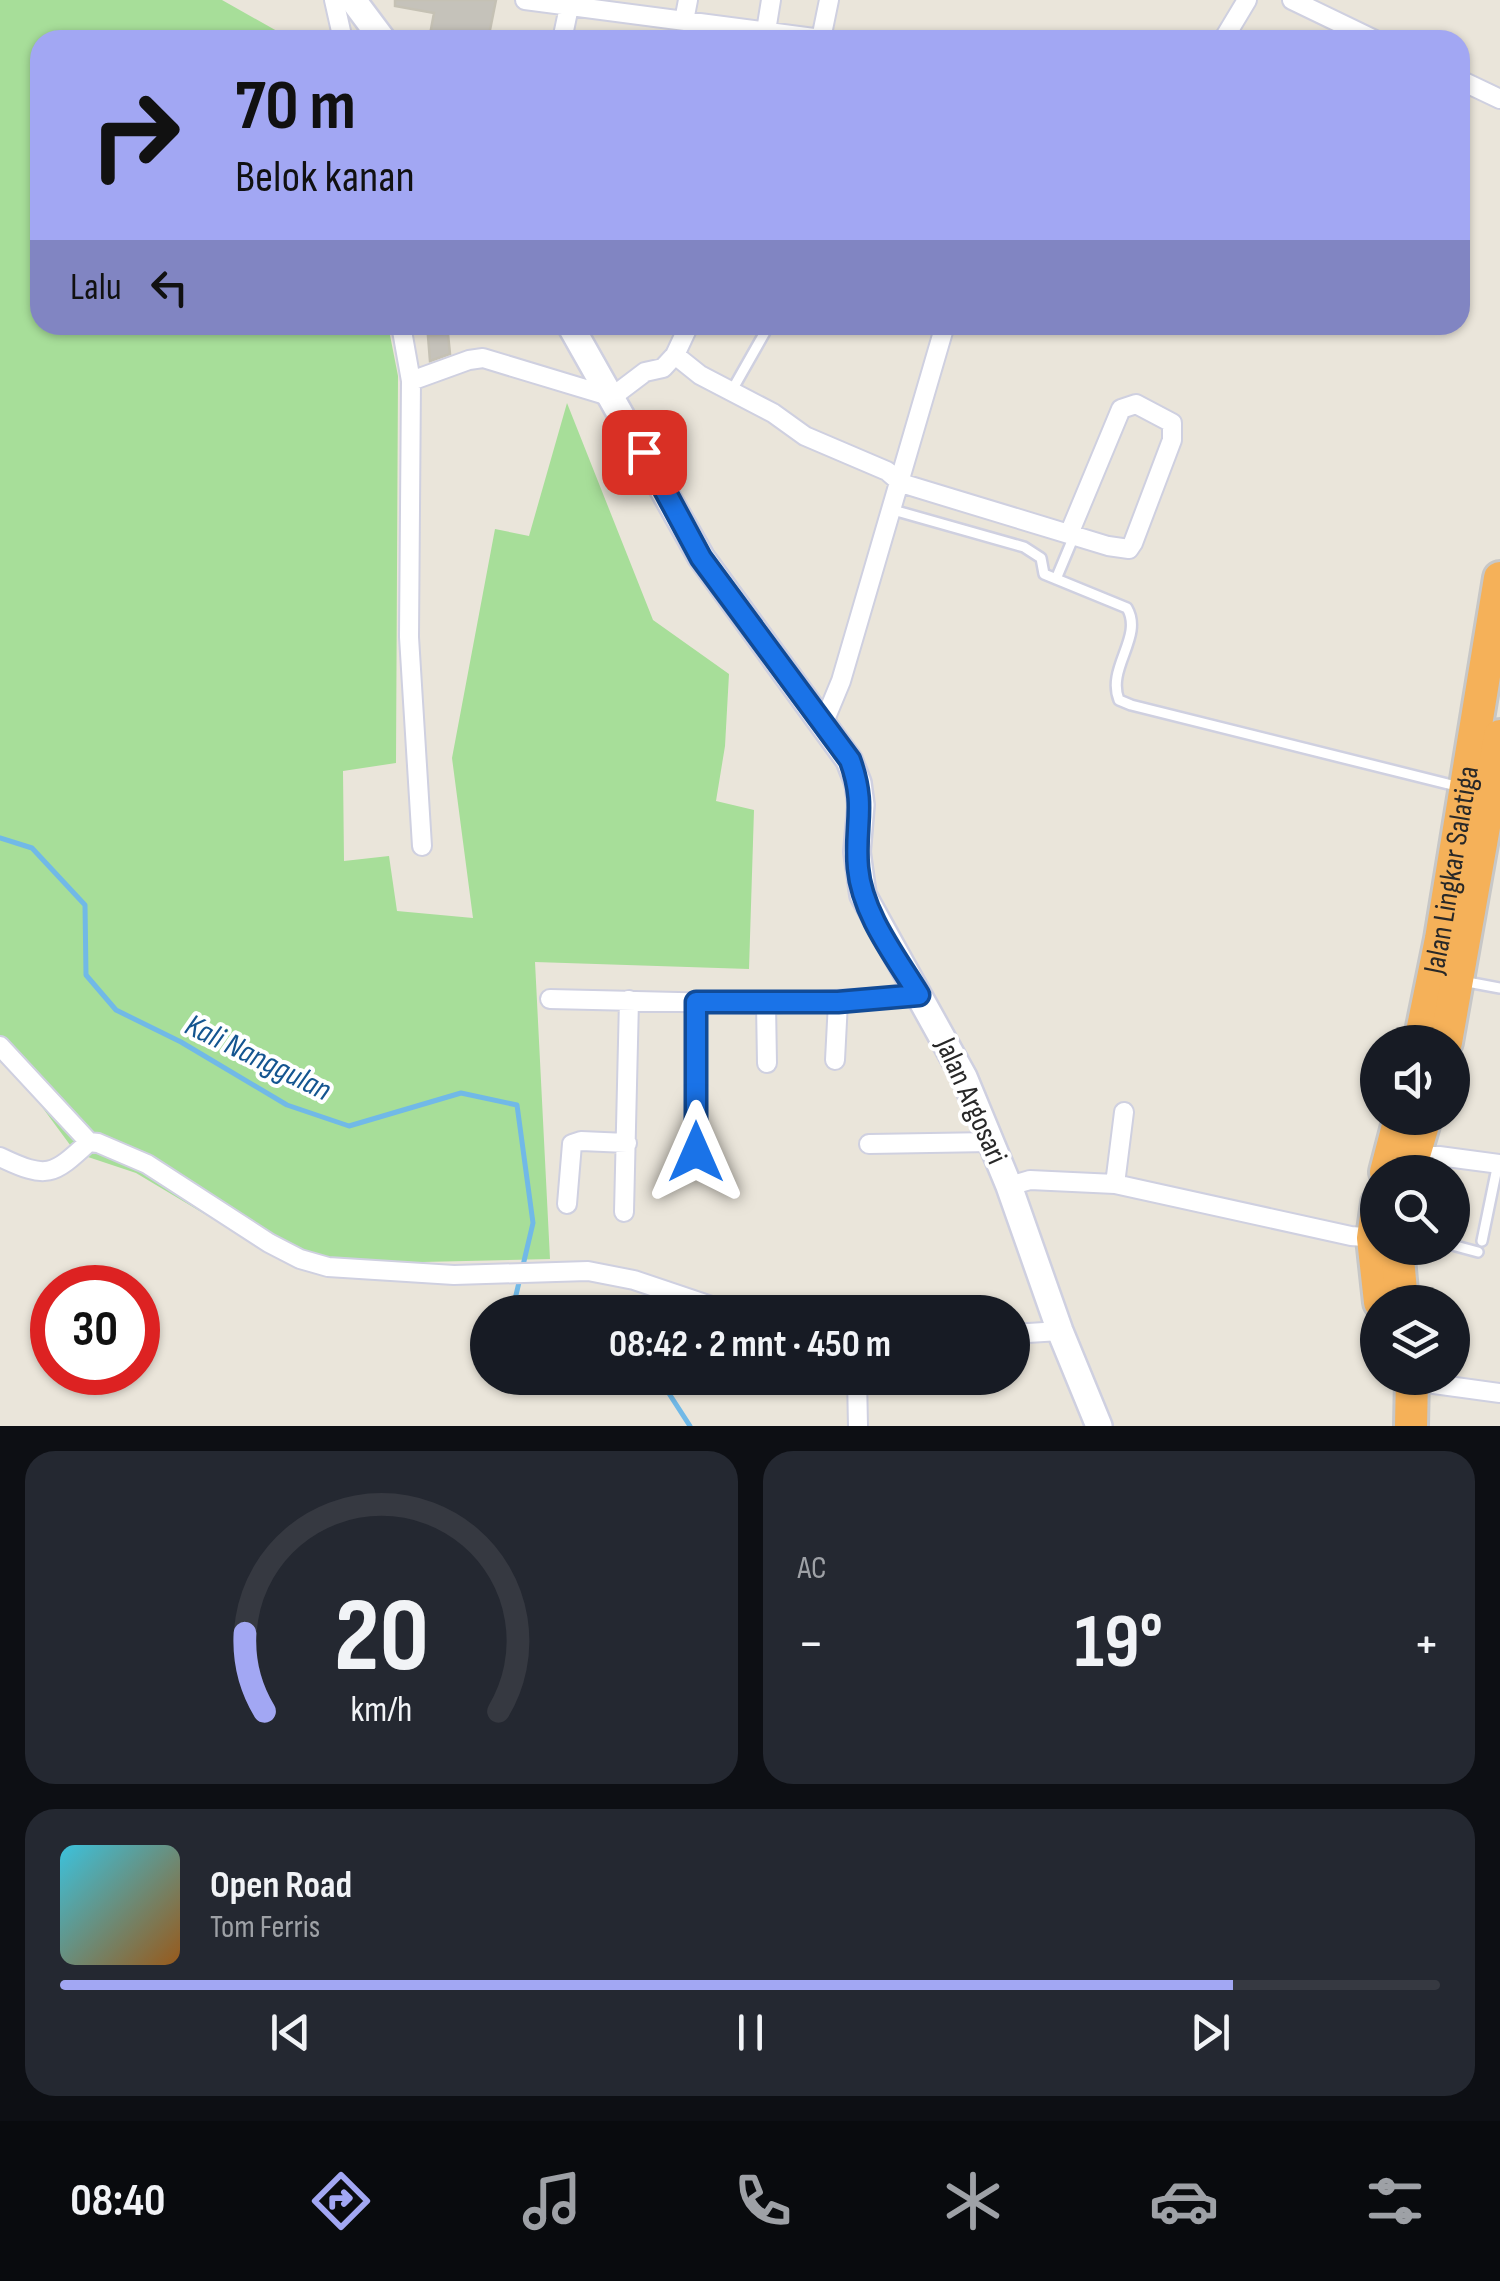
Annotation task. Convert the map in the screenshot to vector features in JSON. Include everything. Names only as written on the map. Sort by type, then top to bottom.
[{"type":"highway","name":"Jalan Lingkar Salatiga","points":[[1423,1025],[1495,636],[1500,578]]},
{"type":"highway","name":"Jalan Lingkar Salatiga","points":[[1450,1025],[1500,736]]},
{"type":"highway","points":[[1390,1426],[1400,1395]]},
{"type":"highway","points":[[1407,1395],[1411,1426]]},
{"type":"street","points":[[334,0],[341,30]]},
{"type":"street","points":[[353,0],[376,30]]},
{"type":"street","points":[[525,0],[751,30]]},
{"type":"street","points":[[671,30],[688,0]]},
{"type":"street","points":[[766,30],[771,0]]},
{"type":"street","points":[[823,30],[829,0]]},
{"type":"street","points":[[1229,30],[1247,0]]},
{"type":"street","points":[[1292,0],[1354,30]]},
{"type":"street","points":[[564,30],[569,7]]},
{"type":"street","points":[[1470,85],[1500,99]]},
{"type":"street","points":[[403,335],[411,381],[409,636],[422,846]]},
{"type":"street","name":"Jalan Argosari","points":[[576,335],[701,558],[840,743],[858,783],[861,805],[857,862],[863,894],[964,1077],[1099,1426]]},
{"type":"street","points":[[411,381],[483,358],[612,398],[645,372],[663,368],[675,355],[684,335]]},
{"type":"street","points":[[824,722],[841,681],[943,335]]},
{"type":"street","points":[[675,355],[805,436],[887,471],[901,483],[1118,549],[1130,548],[1172,440],[1172,423],[1136,404],[1121,408],[1072,535]]},
{"type":"street","points":[[550,999],[766,1004],[919,995]]},
{"type":"street","points":[[624,1212],[629,1000]]},
{"type":"street","points":[[696,1002],[696,1152]]},
{"type":"street","points":[[835,1060],[838,1002]]},
{"type":"street","points":[[766,1004],[767,1063]]},
{"type":"street","points":[[0,1046],[89,1142],[147,1164],[269,1243],[300,1258],[328,1267],[362,1271],[454,1275],[588,1271],[676,1295]]},
{"type":"street","points":[[1115,1184],[1124,1112]]},
{"type":"street","points":[[0,1158],[50,1172],[59,1169],[89,1142]]},
{"type":"street","points":[[869,1144],[991,1142]]},
{"type":"street","points":[[566,1204],[572,1144],[626,1143]]},
{"type":"street","points":[[1470,1160],[1499,1164]]},
{"type":"street","points":[[1009,1186],[1030,1180],[1115,1184],[1360,1238]]},
{"type":"street","points":[[1030,1333],[1060,1331]]},
{"type":"street","points":[[1470,1389],[1500,1393]]},
{"type":"street","points":[[857,1395],[858,1426]]},
{"type":"lane","points":[[732,392],[763,335]]},
{"type":"lane","points":[[892,510],[1024,548],[1041,558],[1041,570],[1056,580],[1127,608],[1132,618],[1131,632],[1114,688],[1120,700],[1131,706],[1465,788]]},
{"type":"lane","points":[[1056,580],[1072,535]]},
{"type":"lane","points":[[1459,980],[1500,988]]},
{"type":"lane","points":[[1470,1246],[1480,1247],[1499,1164]]},
{"type":"green space","points":[[0,0],[222,0],[275,30],[30,30],[30,335],[390,335],[398,376],[396,763],[343,771],[344,861],[389,856],[397,911],[473,918],[452,758],[495,529],[529,536],[567,403],[653,620],[729,674],[725,746],[716,801],[754,810],[749,969],[535,962],[550,1259],[290,1265],[136,1173],[76,1153],[0,1050]]},
{"type":"building","points":[[395,0],[496,0],[490,30],[431,30],[434,13],[395,6]]},
{"type":"building","points":[[448,335],[450,354],[430,361],[428,336]]},
{"type":"waterway","name":"Kali Nanggulan","points":[[0,838],[32,848],[85,905],[86,975],[116,1010],[181,1042],[287,1105],[349,1126],[461,1093],[517,1105],[533,1223],[516,1295]]},
{"type":"waterway","name":"Kali Nanggulan","points":[[670,1395],[690,1426]]},
{"type":"route","points":[[644,452],[701,558],[850,760],[861,805],[857,852],[863,894],[919,995],[838,1002],[696,1002],[696,1152]]}]
